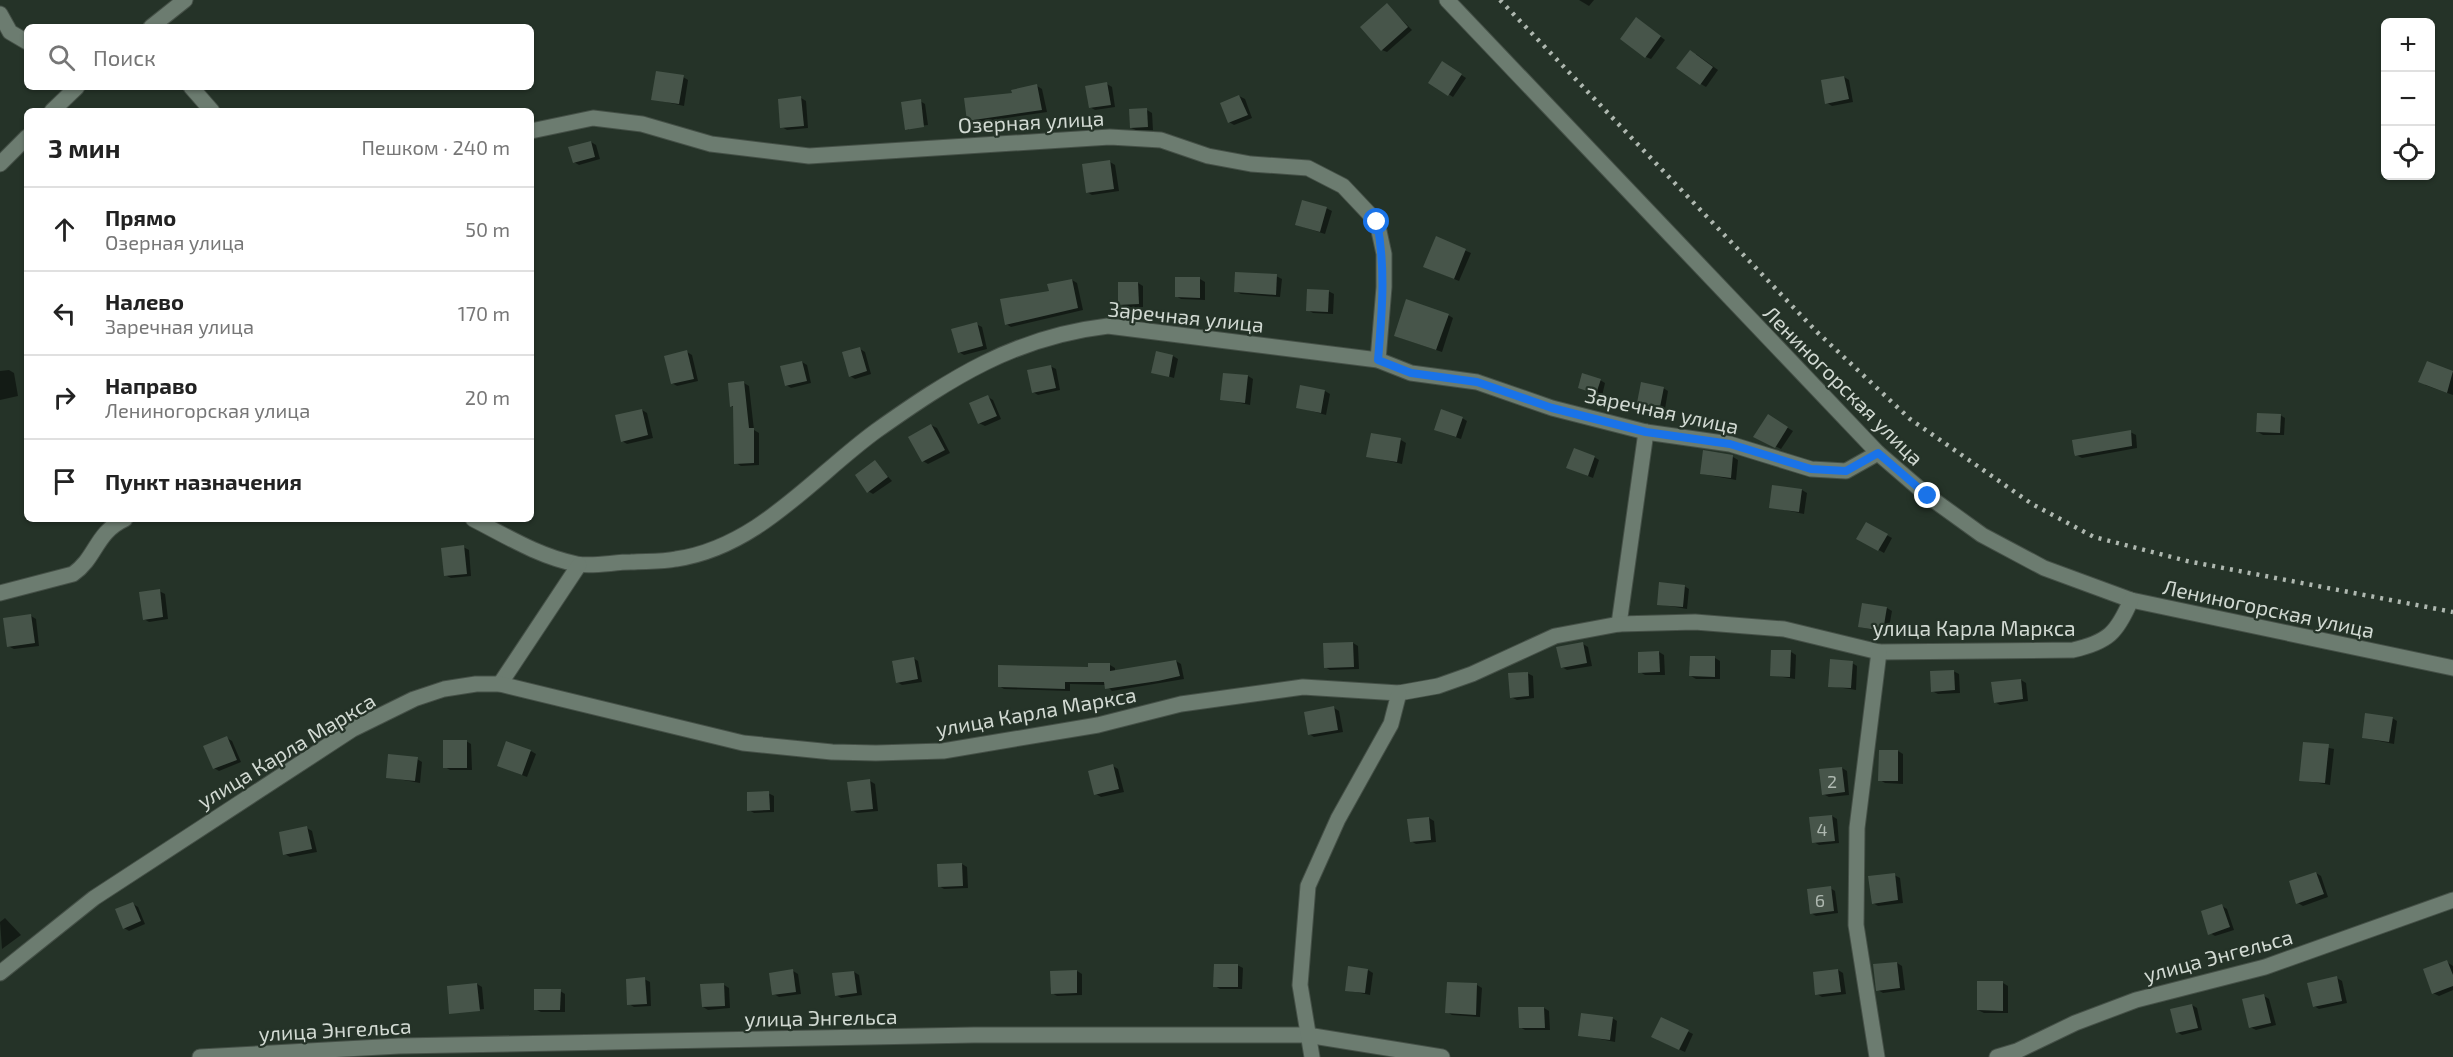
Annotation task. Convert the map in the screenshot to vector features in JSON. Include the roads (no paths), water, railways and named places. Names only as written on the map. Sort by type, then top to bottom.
[{"type":"street","points":[[155,24],[184,0]]},
{"type":"street","name":"Лениногорская улица","points":[[1447,0],[1878,453],[1928,496],[1982,535],[2044,567],[2131,600],[2453,668]]},
{"type":"street","points":[[0,14],[10,33],[24,40]]},
{"type":"street","points":[[55,108],[74,90]]},
{"type":"street","points":[[194,90],[209,108]]},
{"type":"street","name":"Озерная улица","points":[[534,130],[593,118],[642,124],[711,144],[809,156],[1110,137],[1161,140],[1208,156],[1251,164],[1308,168],[1343,186],[1377,222],[1383,254],[1384,287],[1378,360]]},
{"type":"street","points":[[0,164],[24,140]]},
{"type":"street","name":"Заречная улица","points":[[479,522],[522,545],[579,565],[677,559],[722,545],[776,514],[875,432],[994,356],[1069,330],[1108,326],[1378,360],[1411,373],[1477,382],[1552,408],[1646,432],[1730,444],[1811,469],[1846,471],[1878,453]]},
{"type":"street","points":[[1619,624],[1646,432]]},
{"type":"street","points":[[0,593],[73,574],[83,567],[108,528],[119,522]]},
{"type":"street","points":[[500,684],[579,565]]},
{"type":"street","name":"улица Карла Маркса","points":[[0,973],[94,898],[353,729],[414,699],[444,689],[476,684],[500,684],[743,743],[832,752],[943,751],[1098,725],[1202,701],[1303,687],[1399,693],[1438,686],[1472,674],[1555,636],[1619,624],[1695,622],[1784,629],[1879,652],[2073,650],[2100,644],[2124,617],[2131,600]]},
{"type":"street","points":[[1877,1057],[1856,925],[1857,828],[1879,652]]},
{"type":"street","points":[[1312,1057],[1300,985],[1308,886],[1338,819],[1390,724],[1399,693]]},
{"type":"street","name":"улица Энгельса","points":[[1997,1057],[2018,1054],[2075,1023],[2136,1000],[2265,967],[2453,900]]},
{"type":"street","name":"улица Энгельса","points":[[200,1057],[399,1046],[962,1035],[1307,1035],[1442,1057]]},
{"type":"railway","points":[[1500,0],[1817,332],[1910,419],[2032,504],[2094,537],[2187,561],[2453,612]]}]
